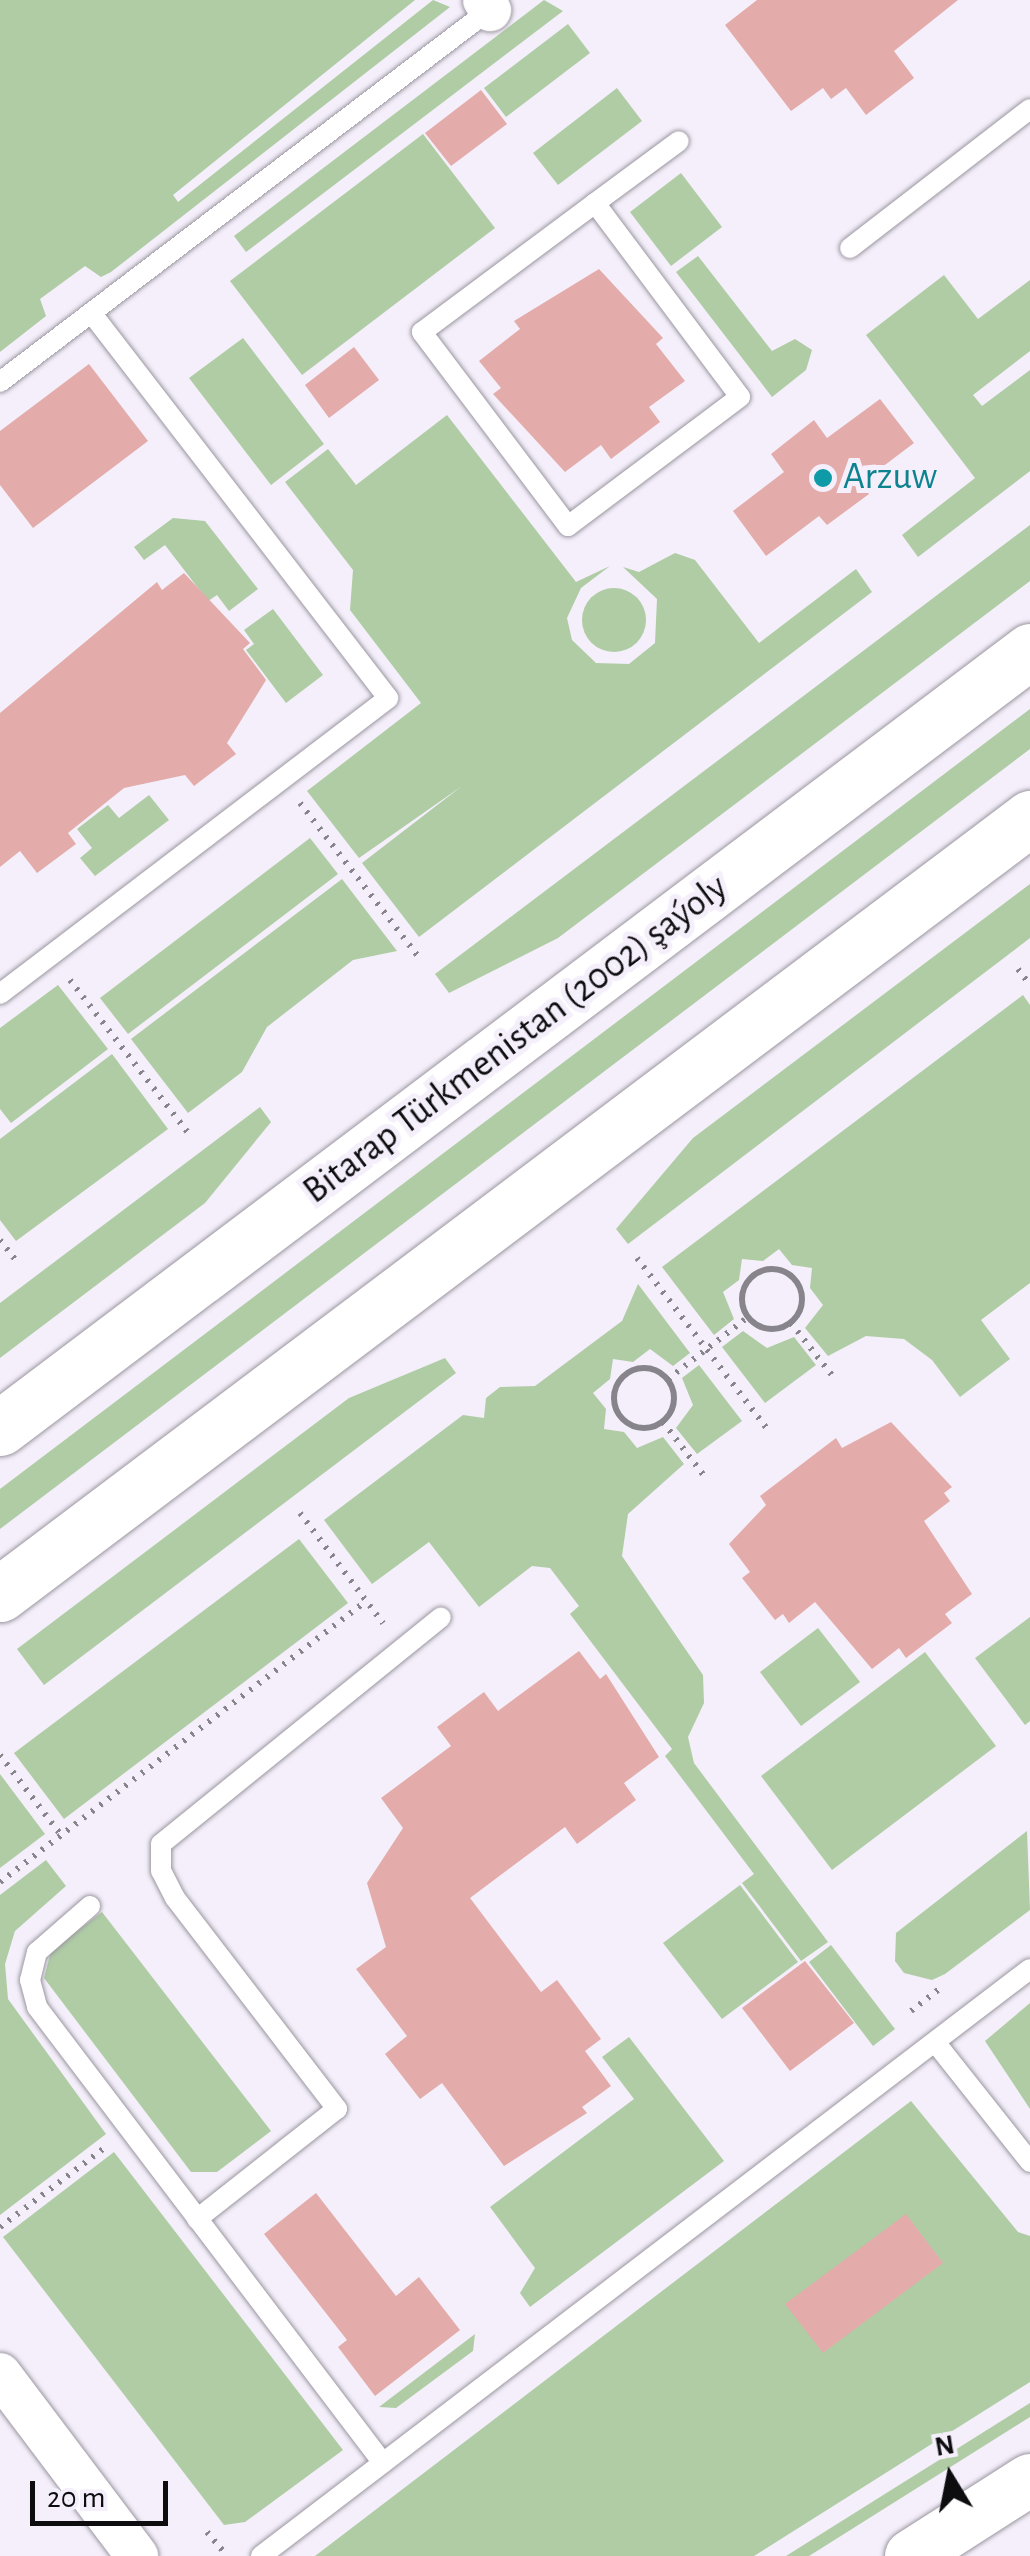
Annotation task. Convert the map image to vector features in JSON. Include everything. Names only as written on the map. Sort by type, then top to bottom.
[{"type":"main road","name":"Bitarap Türkmenistan (2002) şaýoly","points":[[0,1428],[1030,650]]},
{"type":"main road","points":[[0,1594],[1030,818]]},
{"type":"street","points":[[0,2374],[137,2556]]},
{"type":"street","points":[[911,2556],[1030,2480]]},
{"type":"lane","points":[[0,382],[492,3]]},
{"type":"lane","points":[[850,248],[1030,109]]},
{"type":"lane","points":[[594,204],[740,398],[568,526],[422,332],[594,204],[679,141]]},
{"type":"lane","points":[[0,994],[388,698],[91,312]]},
{"type":"lane","points":[[197,2219],[337,2109],[175,1898],[161,1871],[161,1844],[441,1617]]},
{"type":"lane","points":[[90,1906],[46,1938],[30,1980],[46,2020],[383,2463]]},
{"type":"lane","points":[[260,2556],[1030,1970]]},
{"type":"lane","points":[[936,2042],[1030,2162]]},
{"type":"path","points":[[282,778],[421,960]]},
{"type":"path","points":[[52,955],[190,1135]]},
{"type":"path","points":[[1018,968],[1030,984]]},
{"type":"path","points":[[0,1240],[19,1264]]},
{"type":"path","points":[[637,1258],[768,1430]]},
{"type":"path","points":[[784,1270],[803,1294],[791,1323],[760,1328],[748,1317],[741,1303],[753,1274],[784,1270]]},
{"type":"path","points":[[668,1379],[748,1317]]},
{"type":"path","points":[[791,1323],[835,1379]]},
{"type":"path","points":[[655,1370],[668,1379],[674,1394],[663,1422],[632,1427],[613,1402],[624,1373],[655,1370]]},
{"type":"path","points":[[663,1422],[705,1477]]},
{"type":"path","points":[[300,1514],[402,1648]]},
{"type":"path","points":[[0,1882],[366,1601]]},
{"type":"path","points":[[0,1755],[61,1835]]},
{"type":"path","points":[[912,2011],[939,1990]]},
{"type":"path","points":[[0,2227],[128,2129]]},
{"type":"path","points":[[208,2532],[227,2556]]},
{"type":"green space","points":[[0,0],[415,0],[173,195],[178,202],[433,0],[450,7],[111,272],[101,277],[85,266],[40,299],[46,316],[0,352]]},
{"type":"green space","points":[[544,0],[563,11],[246,252],[234,236]]},
{"type":"green space","points":[[568,24],[590,53],[506,117],[484,88]]},
{"type":"green space","points":[[617,88],[642,121],[558,185],[533,153]]},
{"type":"green space","points":[[423,134],[495,228],[302,375],[230,281]]},
{"type":"green space","points":[[681,173],[722,227],[671,266],[630,212]]},
{"type":"green space","points":[[698,256],[772,351],[795,339],[812,350],[806,370],[772,397],[676,272]]},
{"type":"green space","points":[[944,275],[978,319],[1030,280],[1030,351],[973,395],[982,406],[1030,370],[1030,471],[918,557],[902,535],[975,478],[866,335]]},
{"type":"green space","points":[[243,338],[324,444],[271,485],[189,378]]},
{"type":"green space","points":[[447,415],[576,582],[610,566],[581,588],[567,618],[572,640],[596,663],[629,664],[655,643],[657,599],[623,567],[639,572],[675,553],[695,560],[759,643],[856,569],[872,592],[419,937],[362,863],[462,786],[359,858],[307,791],[421,703],[350,610],[353,570],[285,482],[328,449],[356,485]]},
{"type":"green space","points":[[173,518],[205,521],[258,589],[229,611],[217,595],[208,601],[165,545],[144,560],[134,547]]},
{"type":"green space","points":[[1030,525],[1030,581],[558,938],[449,993],[435,974]]},
{"type":"green space","points":[[614,588],[637,597],[646,620],[637,643],[614,652],[591,643],[582,620],[591,597]]},
{"type":"green space","points":[[273,609],[323,675],[286,703],[246,650],[254,644],[244,630]]},
{"type":"green space","points":[[1030,709],[1030,749],[0,1529],[0,1489]]},
{"type":"green space","points":[[149,795],[169,820],[95,876],[80,858],[92,848],[77,829],[108,805],[119,818]]},
{"type":"green space","points":[[310,838],[338,874],[128,1034],[100,998]]},
{"type":"green space","points":[[342,879],[397,951],[353,960],[267,1027],[242,1072],[188,1113],[131,1039]]},
{"type":"green space","points":[[1030,884],[1030,938],[628,1244],[616,1229],[693,1138]]},
{"type":"green space","points":[[58,985],[108,1049],[11,1123],[0,1109],[0,1028]]},
{"type":"green space","points":[[1023,995],[1030,1005],[1030,1283],[981,1320],[1010,1359],[960,1397],[932,1360],[904,1339],[866,1336],[828,1356],[805,1328],[823,1305],[810,1288],[812,1268],[792,1265],[779,1249],[763,1261],[742,1259],[739,1280],[723,1292],[734,1319],[714,1335],[662,1267]]},
{"type":"green space","points":[[112,1054],[168,1129],[16,1241],[0,1220],[0,1139]]},
{"type":"green space","points":[[260,1107],[271,1122],[205,1203],[0,1358],[0,1303]]},
{"type":"green space","points":[[638,1284],[690,1353],[673,1366],[650,1349],[633,1362],[613,1359],[610,1379],[593,1393],[606,1409],[604,1429],[624,1432],[637,1448],[663,1437],[684,1464],[628,1514],[622,1556],[703,1675],[704,1703],[688,1737],[694,1763],[828,1942],[801,1961],[742,1883],[754,1874],[665,1756],[672,1749],[570,1614],[579,1606],[550,1568],[532,1566],[479,1607],[429,1542],[372,1584],[324,1520],[463,1415],[484,1418],[486,1398],[500,1387],[535,1386],[622,1321]]},
{"type":"green space","points":[[743,1331],[767,1348],[794,1337],[816,1365],[765,1403],[722,1347]]},
{"type":"green space","points":[[445,1358],[456,1373],[44,1685],[17,1649],[349,1398]]},
{"type":"green space","points":[[699,1365],[742,1421],[697,1454],[676,1428],[693,1405],[682,1378]]},
{"type":"green space","points":[[299,1539],[348,1603],[64,1819],[14,1753]]},
{"type":"green space","points":[[1030,1617],[1030,1721],[1025,1725],[975,1658]]},
{"type":"green space","points":[[818,1628],[860,1682],[801,1726],[760,1672]]},
{"type":"green space","points":[[925,1652],[996,1746],[832,1870],[761,1776]]},
{"type":"green space","points":[[0,1774],[45,1834],[0,1868]]},
{"type":"green space","points":[[1027,1831],[1030,1910],[945,1974],[932,1980],[904,1973],[895,1961],[896,1933]]},
{"type":"green space","points":[[46,1860],[66,1886],[15,1931],[5,1964],[8,1999],[106,2134],[0,2215],[0,1895]]},
{"type":"green space","points":[[740,1885],[798,1962],[722,2019],[663,1943]]},
{"type":"green space","points":[[102,1912],[271,2131],[217,2172],[191,2172],[44,1978],[51,1951]]},
{"type":"green space","points":[[831,1945],[895,2029],[873,2046],[809,1962]]},
{"type":"green space","points":[[1030,2003],[1030,2109],[985,2041]]},
{"type":"green space","points":[[629,2037],[724,2161],[530,2307],[520,2293],[535,2268],[490,2207],[634,2099],[602,2057]]},
{"type":"green space","points":[[911,2101],[1018,2232],[1030,2236],[1030,2382],[754,2556],[315,2556]]},
{"type":"green space","points":[[114,2152],[343,2450],[245,2522],[224,2525],[3,2237]]},
{"type":"green space","points":[[475,2334],[473,2351],[396,2408],[379,2407]]},
{"type":"green space","points":[[1030,2403],[1030,2417],[809,2556],[786,2556]]},
{"type":"building","points":[[757,0],[958,0],[894,51],[914,78],[866,115],[846,88],[831,99],[823,88],[791,111],[725,25]]},
{"type":"building","points":[[481,90],[507,124],[451,166],[425,133]]},
{"type":"building","points":[[599,269],[663,338],[656,344],[685,381],[649,407],[660,422],[611,459],[601,445],[565,472],[493,394],[501,388],[479,361],[520,329],[514,321]]},
{"type":"building","points":[[354,347],[379,380],[329,418],[305,385]]},
{"type":"building","points":[[89,364],[148,441],[33,528],[0,485],[0,431]]},
{"type":"building","name":"Arzuw","points":[[880,399],[914,443],[861,483],[869,494],[827,525],[819,516],[766,556],[733,511],[784,472],[771,454],[814,420],[827,438]]},
{"type":"building","points":[[184,573],[250,643],[243,649],[266,680],[227,743],[236,754],[194,786],[185,775],[124,788],[68,833],[76,844],[37,873],[20,851],[0,867],[0,713],[157,582],[162,590]]},
{"type":"building","points":[[891,1422],[952,1487],[944,1493],[950,1501],[924,1521],[972,1594],[945,1614],[952,1623],[906,1658],[899,1648],[872,1669],[815,1602],[789,1623],[783,1614],[775,1620],[742,1578],[750,1572],[729,1544],[766,1505],[760,1496],[836,1438],[842,1448]]},
{"type":"building","points":[[579,1651],[600,1679],[606,1674],[659,1757],[624,1783],[636,1800],[577,1844],[565,1827],[470,1898],[541,1992],[557,1980],[601,2039],[585,2051],[611,2086],[582,2107],[587,2113],[504,2166],[442,2083],[420,2099],[385,2054],[407,2036],[356,1969],[386,1947],[367,1883],[403,1828],[381,1798],[451,1746],[437,1727],[484,1692],[498,1711]]},
{"type":"building","points":[[805,1961],[854,2023],[790,2071],[742,2008]]},
{"type":"building","points":[[316,2193],[396,2296],[419,2277],[460,2330],[375,2396],[338,2347],[347,2340],[264,2234]]},
{"type":"building","points":[[906,2214],[943,2263],[823,2353],[785,2304]]},
{"type":"place","name":"Arzuw","points":[[823,478]]}]
